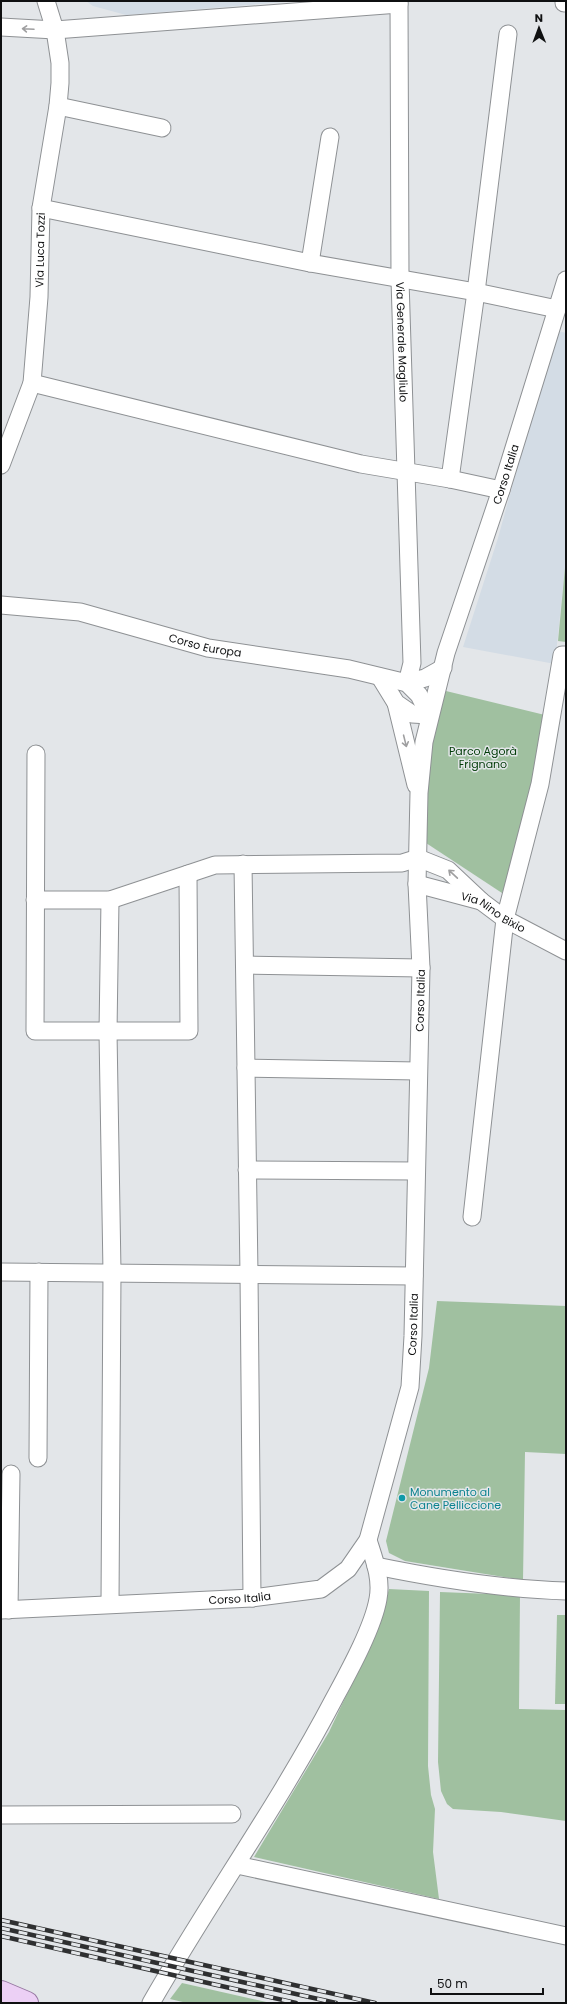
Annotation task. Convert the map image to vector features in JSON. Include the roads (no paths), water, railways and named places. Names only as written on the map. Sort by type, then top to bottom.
[{"type":"main road","points":[[1,1992],[27,2003]]},
{"type":"street","name":"Via Luca Tozzi","points":[[1,465],[32,383],[39,297],[41,208],[58,106],[60,63],[55,30],[46,1]]},
{"type":"street","points":[[1,27],[55,30],[399,2]]},
{"type":"street","name":"Via Generale Magliulo","points":[[399,2],[400,280],[412,663],[408,683]]},
{"type":"street","points":[[450,478],[476,292],[508,34]]},
{"type":"street","points":[[58,106],[162,128]]},
{"type":"street","points":[[310,263],[330,137]]},
{"type":"street","points":[[41,208],[310,263],[400,280],[476,292],[557,309]]},
{"type":"street","name":"Corso Italia","points":[[5,1610],[252,1598],[321,1589],[348,1569],[368,1540],[410,1387],[421,968],[417,884],[419,793],[424,742],[429,715],[443,668],[501,490],[566,280]]},
{"type":"street","points":[[32,383],[361,464],[450,478],[501,490]]},
{"type":"street","name":"Corso Europa","points":[[1,605],[80,612],[208,648],[349,669],[380,677]]},
{"type":"street","points":[[472,1217],[505,919],[540,784],[562,655],[566,655]]},
{"type":"street","points":[[380,677],[408,683],[425,678],[443,668]]},
{"type":"street","points":[[380,677],[396,703],[419,793]]},
{"type":"street","points":[[396,703],[412,714],[429,715],[419,695],[408,683]]},
{"type":"street","points":[[36,754],[35,1031],[189,1031],[188,874]]},
{"type":"street","points":[[35,900],[110,900],[215,865],[402,863],[418,858],[448,870],[481,901]]},
{"type":"street","points":[[243,864],[252,1598]]},
{"type":"street","name":"Via Nino Bixio","points":[[417,884],[481,901],[505,919],[566,951]]},
{"type":"street","points":[[110,900],[108,1032],[112,1272],[110,1604]]},
{"type":"street","points":[[245,965],[421,968]]},
{"type":"street","points":[[246,1068],[418,1071]]},
{"type":"street","points":[[247,1170],[416,1171]]},
{"type":"street","points":[[1,1272],[414,1276]]},
{"type":"street","points":[[38,1458],[40,1272]]},
{"type":"street","points":[[5,1610],[11,1474]]},
{"type":"street","points":[[151,2003],[237,1865],[324,1719],[371,1622],[378,1599],[379,1578],[368,1540]]},
{"type":"street","points":[[376,1566],[440,1579],[524,1590],[566,1591]]},
{"type":"street","points":[[1,1815],[232,1814]]},
{"type":"street","points":[[237,1865],[566,1936]]},
{"type":"railway","points":[[1,1920],[375,2003]]},
{"type":"railway","points":[[1,1928],[336,2003]]},
{"type":"railway","points":[[1,1936],[296,2003]]},
{"type":"place","name":"Monumento al Cane Pelliccione","points":[[402,1498]]},
{"type":"park label","name":"Parco Agorà Frignano","points":[[483,757]]}]
